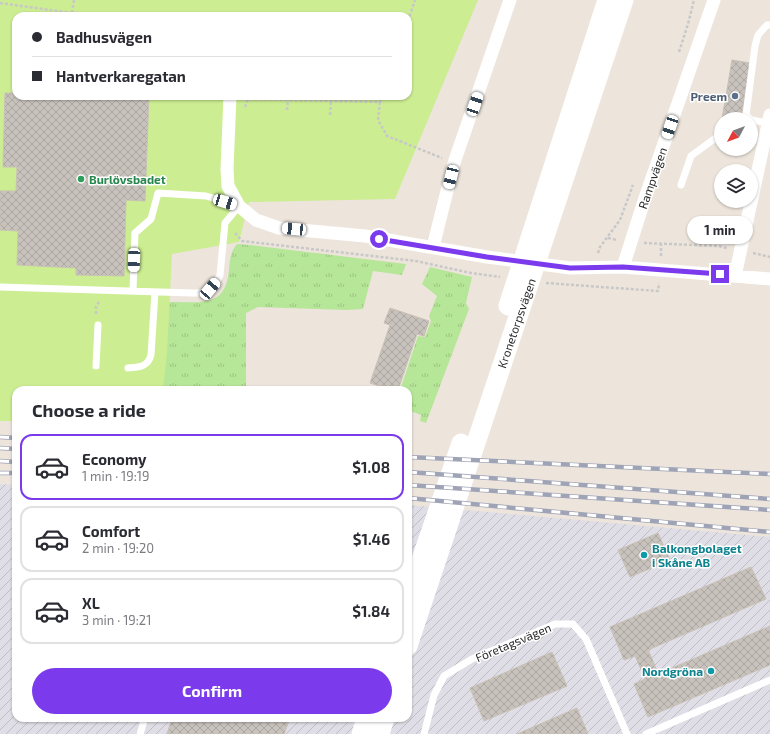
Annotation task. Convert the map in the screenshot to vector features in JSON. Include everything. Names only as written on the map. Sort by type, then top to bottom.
[{"type":"main road","name":"Kronetorpsvägen","points":[[412,586],[491,360],[607,0]]},
{"type":"main road","name":"Kronetorpsvägen","points":[[412,634],[624,0]]},
{"type":"main road","points":[[361,734],[365,722]]},
{"type":"main road","points":[[380,734],[384,722]]},
{"type":"street","points":[[434,248],[454,163],[510,0]]},
{"type":"street","name":"Rampvägen","points":[[623,267],[714,0]]},
{"type":"street","points":[[230,100],[226,169],[228,186],[239,206],[256,220],[279,228],[366,236],[487,257],[570,268],[623,267],[770,279]]},
{"type":"street","points":[[735,276],[769,119]]},
{"type":"lane","points":[[746,112],[755,46],[758,35],[767,25],[770,25]]},
{"type":"lane","points":[[758,119],[769,119]]},
{"type":"lane","points":[[681,185],[691,156],[714,139]]},
{"type":"lane","points":[[0,287],[155,292],[202,293],[210,289],[220,275],[225,223],[239,206],[206,196],[158,193],[151,218],[135,233],[133,291]]},
{"type":"lane","points":[[128,368],[144,366],[150,360],[155,292]]},
{"type":"lane","points":[[96,366],[97,322]]},
{"type":"lane","name":"Företagsvägen","points":[[424,734],[434,695],[444,676],[472,659],[555,624],[573,624],[586,639],[627,734]]},
{"type":"lane","points":[[646,734],[770,680]]},
{"type":"lane","points":[[140,734],[144,722]]},
{"type":"path","points":[[72,12],[74,0]]},
{"type":"path","points":[[411,12],[415,0]]},
{"type":"path","points":[[678,54],[694,0]]},
{"type":"path","points":[[0,3],[65,12]]},
{"type":"path","points":[[244,109],[247,100]]},
{"type":"path","points":[[288,110],[288,100],[380,102],[378,120],[387,136],[454,163]]},
{"type":"path","points":[[330,115],[331,101]]},
{"type":"path","points":[[591,286],[600,247],[620,220],[635,178]]},
{"type":"path","points":[[608,238],[631,242],[719,246],[770,257]]},
{"type":"path","points":[[242,240],[416,261],[482,275]]},
{"type":"path","points":[[97,322],[96,307],[100,300]]},
{"type":"shaded area","points":[[0,484],[12,485],[12,722],[412,722],[412,505],[770,537],[770,734],[0,734]]},
{"type":"green space","points":[[0,0],[478,0],[395,199],[249,202],[239,242],[172,254],[167,353],[163,386],[12,386],[12,421],[0,421]]},
{"type":"green space","points":[[237,244],[250,245],[406,264],[402,275],[373,271],[363,309],[346,310],[258,307],[246,313],[246,386],[131,386],[167,303],[201,302],[217,297],[223,291],[227,282],[233,250]]},
{"type":"green space","points":[[430,267],[472,277],[466,303],[469,309],[426,423],[420,421],[421,415],[412,412],[412,386],[401,386],[418,336],[425,337],[431,321],[429,316],[437,296],[422,284]]},
{"type":"building","points":[[732,60],[750,63],[742,112],[723,112]]},
{"type":"building","name":"Burlövsbadet","points":[[5,93],[12,93],[12,100],[149,100],[145,201],[126,200],[124,276],[76,275],[76,268],[17,265],[18,231],[0,230],[0,191],[16,191],[17,167],[3,167]]},
{"type":"building","points":[[390,308],[429,321],[424,336],[417,334],[399,386],[379,386],[370,383],[390,325],[384,323]]},
{"type":"building","name":"Balkongbolaget i Skåne AB","points":[[658,533],[670,560],[630,577],[618,550]]},
{"type":"building","points":[[751,567],[766,599],[648,650],[653,661],[640,667],[635,656],[624,660],[610,627]]},
{"type":"building","name":"Nordgröna","points":[[770,626],[770,665],[648,717],[634,684],[645,679],[640,667],[653,661],[658,674]]},
{"type":"building","points":[[552,652],[567,686],[484,721],[470,688]]},
{"type":"building","points":[[577,708],[588,734],[517,734]]},
{"type":"building","points":[[171,722],[288,722],[284,734],[167,734]]},
{"type":"railway","points":[[0,437],[12,438]]},
{"type":"railway","points":[[0,448],[12,449]]},
{"type":"railway","points":[[412,457],[770,474]]},
{"type":"railway","points":[[0,461],[12,462]]},
{"type":"railway","points":[[412,472],[770,499]]},
{"type":"railway","points":[[0,473],[12,473]]},
{"type":"railway","points":[[412,485],[770,510]]},
{"type":"railway","points":[[412,498],[770,532]]},
{"type":"place","name":"Preem","points":[[735,96]]},
{"type":"place","name":"Burlövsbadet","points":[[81,179]]},
{"type":"place","name":"Balkongbolaget i Skåne AB","points":[[644,555]]},
{"type":"place","name":"Nordgröna","points":[[711,671]]},
{"type":"route","points":[[379,239],[487,257],[570,268],[623,267],[720,274]]}]
